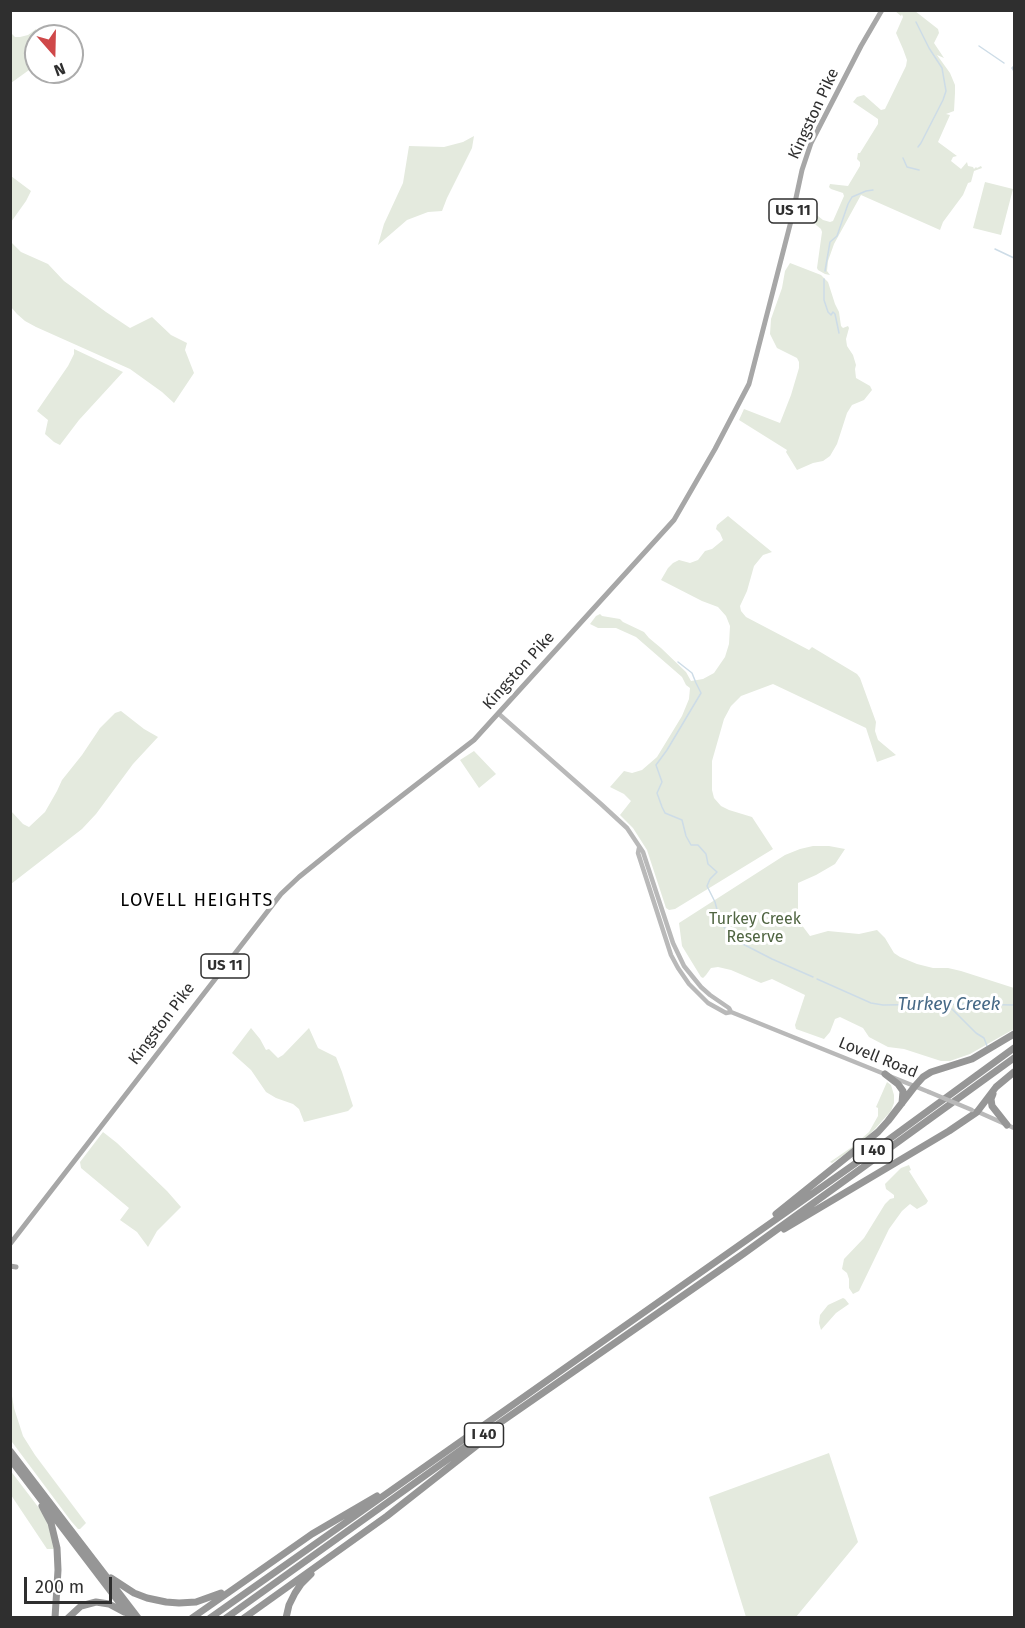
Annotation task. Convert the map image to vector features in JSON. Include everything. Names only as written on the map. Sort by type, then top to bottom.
[{"type":"highway","points":[[730,1251],[869,1140],[888,1121],[915,1086],[931,1072],[972,1059],[1014,1034]]},
{"type":"highway","name":"I 40","points":[[210,1617],[940,1104],[1014,1048]]},
{"type":"highway","name":"I 40","points":[[226,1617],[743,1254],[1014,1058]]},
{"type":"highway","points":[[743,1254],[949,1131],[975,1111],[1014,1072]]},
{"type":"highway","points":[[885,1074],[903,1091],[902,1103]]},
{"type":"highway","points":[[996,1088],[991,1104],[1011,1126]]},
{"type":"highway","points":[[286,1617],[291,1601],[301,1584],[312,1574],[543,1394]]},
{"type":"highway","points":[[10,1445],[131,1617]]},
{"type":"highway","points":[[10,1450],[23,1466]]},
{"type":"highway","points":[[11,1460],[68,1530]]},
{"type":"highway","points":[[192,1617],[330,1522],[363,1502],[393,1489]]},
{"type":"highway","points":[[36,1492],[51,1523],[56,1541],[58,1570],[55,1617]]},
{"type":"highway","points":[[244,1617],[387,1516]]},
{"type":"highway","points":[[85,1553],[130,1591],[166,1602],[185,1603],[202,1600],[237,1585]]},
{"type":"highway","points":[[99,1567],[138,1617]]},
{"type":"highway","points":[[68,1617],[81,1606],[96,1602],[113,1606],[131,1617]]},
{"type":"main road","name":"Kingston Pike","points":[[10,1244],[288,886],[469,744],[499,714],[674,520],[749,384],[809,149],[818,127],[882,10]]},
{"type":"main road","name":"Lovell Road","points":[[499,714],[627,828],[643,852],[675,947],[688,972],[701,987],[731,1012]]},
{"type":"main road","name":"Lovell Road","points":[[639,848],[638,853],[670,955],[695,991],[721,1011],[731,1012],[1011,1126]]},
{"type":"main road","points":[[695,991],[701,987]]},
{"type":"green space","points":[[895,11],[915,11],[938,29],[939,33],[934,43],[944,58],[937,55],[950,73],[955,85],[955,93],[954,111],[946,114],[950,115],[938,142],[957,156],[951,161],[961,169],[967,162],[968,166],[974,169],[981,166],[982,168],[974,171],[971,182],[968,183],[963,195],[943,222],[940,230],[861,195],[834,244],[828,261],[827,271],[830,275],[825,274],[817,268],[822,232],[813,221],[818,216],[823,220],[833,221],[844,196],[843,193],[831,189],[830,184],[848,186],[860,166],[857,159],[858,153],[878,124],[878,119],[853,102],[857,97],[864,95],[881,110],[885,109],[906,66],[907,60],[896,33],[903,17]]},
{"type":"green space","points":[[11,33],[15,37],[24,36],[24,74],[11,83]]},
{"type":"green space","points":[[474,136],[472,148],[442,211],[428,212],[407,220],[378,245],[384,224],[403,183],[409,146],[444,147],[463,142]]},
{"type":"green space","points":[[11,176],[31,191],[11,222]]},
{"type":"green space","points":[[985,182],[1013,189],[1001,235],[973,228]]},
{"type":"green space","points":[[10,241],[21,252],[48,264],[64,281],[130,328],[152,317],[171,335],[187,343],[185,350],[194,373],[174,403],[130,369],[36,327],[17,314],[11,307]]},
{"type":"green space","points":[[790,263],[821,275],[828,282],[839,312],[841,326],[849,328],[846,339],[856,365],[856,378],[870,386],[872,390],[864,400],[852,405],[830,456],[823,461],[797,470],[787,450],[739,420],[744,409],[780,423],[791,395],[799,362],[797,358],[777,348],[770,334],[771,319],[782,288],[785,271]]},
{"type":"green space","points":[[74,349],[123,372],[79,420],[60,445],[45,434],[48,420],[37,411],[68,366]]},
{"type":"green space","points":[[728,516],[772,552],[763,555],[754,566],[740,606],[741,611],[746,617],[809,650],[812,647],[857,674],[876,722],[875,731],[878,740],[896,755],[877,762],[866,728],[773,684],[741,696],[731,706],[724,719],[712,761],[712,790],[714,798],[721,806],[752,817],[773,849],[675,909],[669,910],[666,908],[647,850],[633,828],[620,815],[631,801],[624,794],[610,787],[624,771],[632,773],[642,770],[657,757],[682,716],[689,699],[690,688],[682,677],[636,637],[616,628],[598,628],[590,624],[600,614],[620,619],[644,632],[686,672],[691,681],[703,679],[714,673],[725,657],[729,644],[730,626],[726,616],[718,607],[661,580],[673,563],[679,560],[690,563],[698,560],[705,551],[712,549],[723,540],[716,529],[717,525]]},
{"type":"green space","points":[[121,711],[158,737],[133,764],[82,829],[11,884],[11,811],[29,827],[45,812],[62,780],[100,728],[115,713]]},
{"type":"green space","points":[[474,751],[496,774],[479,788],[460,760]]},
{"type":"green space","name":"Turkey Creek Reserve","points":[[813,846],[845,849],[835,864],[798,883],[798,910],[801,924],[810,936],[828,931],[859,934],[877,930],[894,953],[900,957],[933,968],[961,971],[1014,988],[1014,1029],[970,1054],[950,1061],[941,1061],[904,1049],[888,1047],[869,1037],[863,1028],[840,1017],[835,1019],[830,1032],[824,1039],[796,1029],[795,1025],[805,995],[772,979],[761,983],[718,967],[711,968],[703,978],[701,977],[682,946],[679,923],[785,855]]},
{"type":"green space","points":[[251,1028],[266,1050],[269,1049],[278,1058],[309,1028],[318,1048],[336,1057],[353,1106],[348,1111],[304,1122],[299,1109],[266,1092],[251,1070],[232,1053]]},
{"type":"green space","points":[[887,1082],[891,1085],[894,1095],[891,1111],[858,1145],[832,1163],[830,1162],[869,1132],[878,1116],[876,1107]]},
{"type":"green space","points":[[103,1132],[167,1191],[181,1207],[157,1231],[148,1247],[137,1232],[120,1220],[129,1208],[81,1168],[80,1162]]},
{"type":"green space","points":[[909,1165],[911,1170],[909,1171],[928,1201],[917,1209],[910,1204],[902,1211],[889,1229],[859,1291],[853,1294],[849,1288],[847,1273],[842,1269],[844,1259],[864,1238],[885,1204],[894,1198],[894,1195],[886,1189],[885,1184],[901,1168]]},
{"type":"green space","points":[[843,1298],[849,1304],[836,1313],[821,1330],[820,1315],[828,1305]]},
{"type":"green space","points":[[11,1390],[23,1436],[86,1523],[80,1529],[71,1521],[10,1438]]},
{"type":"green space","points":[[829,1453],[858,1542],[796,1617],[746,1617],[709,1497]]},
{"type":"green space","points":[[10,1470],[42,1512],[52,1534],[54,1549],[47,1549],[11,1495]]},
{"type":"waterway","points":[[916,22],[942,68],[946,91],[918,147]]},
{"type":"waterway","points":[[979,46],[1004,63]]},
{"type":"waterway","points":[[1014,66],[1012,68],[1014,71]]},
{"type":"waterway","points":[[903,158],[907,167],[919,170]]},
{"type":"waterway","points":[[825,271],[830,242],[837,236],[852,197],[873,190]]},
{"type":"waterway","points":[[995,249],[1014,258]]},
{"type":"waterway","points":[[824,279],[824,300],[828,312],[831,315],[833,312],[835,314],[839,333]]},
{"type":"waterway","name":"Turkey Creek","points":[[678,662],[692,673],[701,693],[656,765],[662,782],[657,793],[662,807],[665,813],[682,820],[691,845],[698,845],[706,854],[708,864],[717,872],[707,886],[715,902],[720,921],[727,931],[737,941],[813,977]]},
{"type":"waterway","name":"Turkey Creek","points":[[817,979],[871,1003],[883,1005],[1014,1005]]},
{"type":"waterway","points":[[947,1004],[984,1038],[987,1046]]},
{"type":"district","name":"LOVELL HEIGHTS","points":[[197,901]]}]
